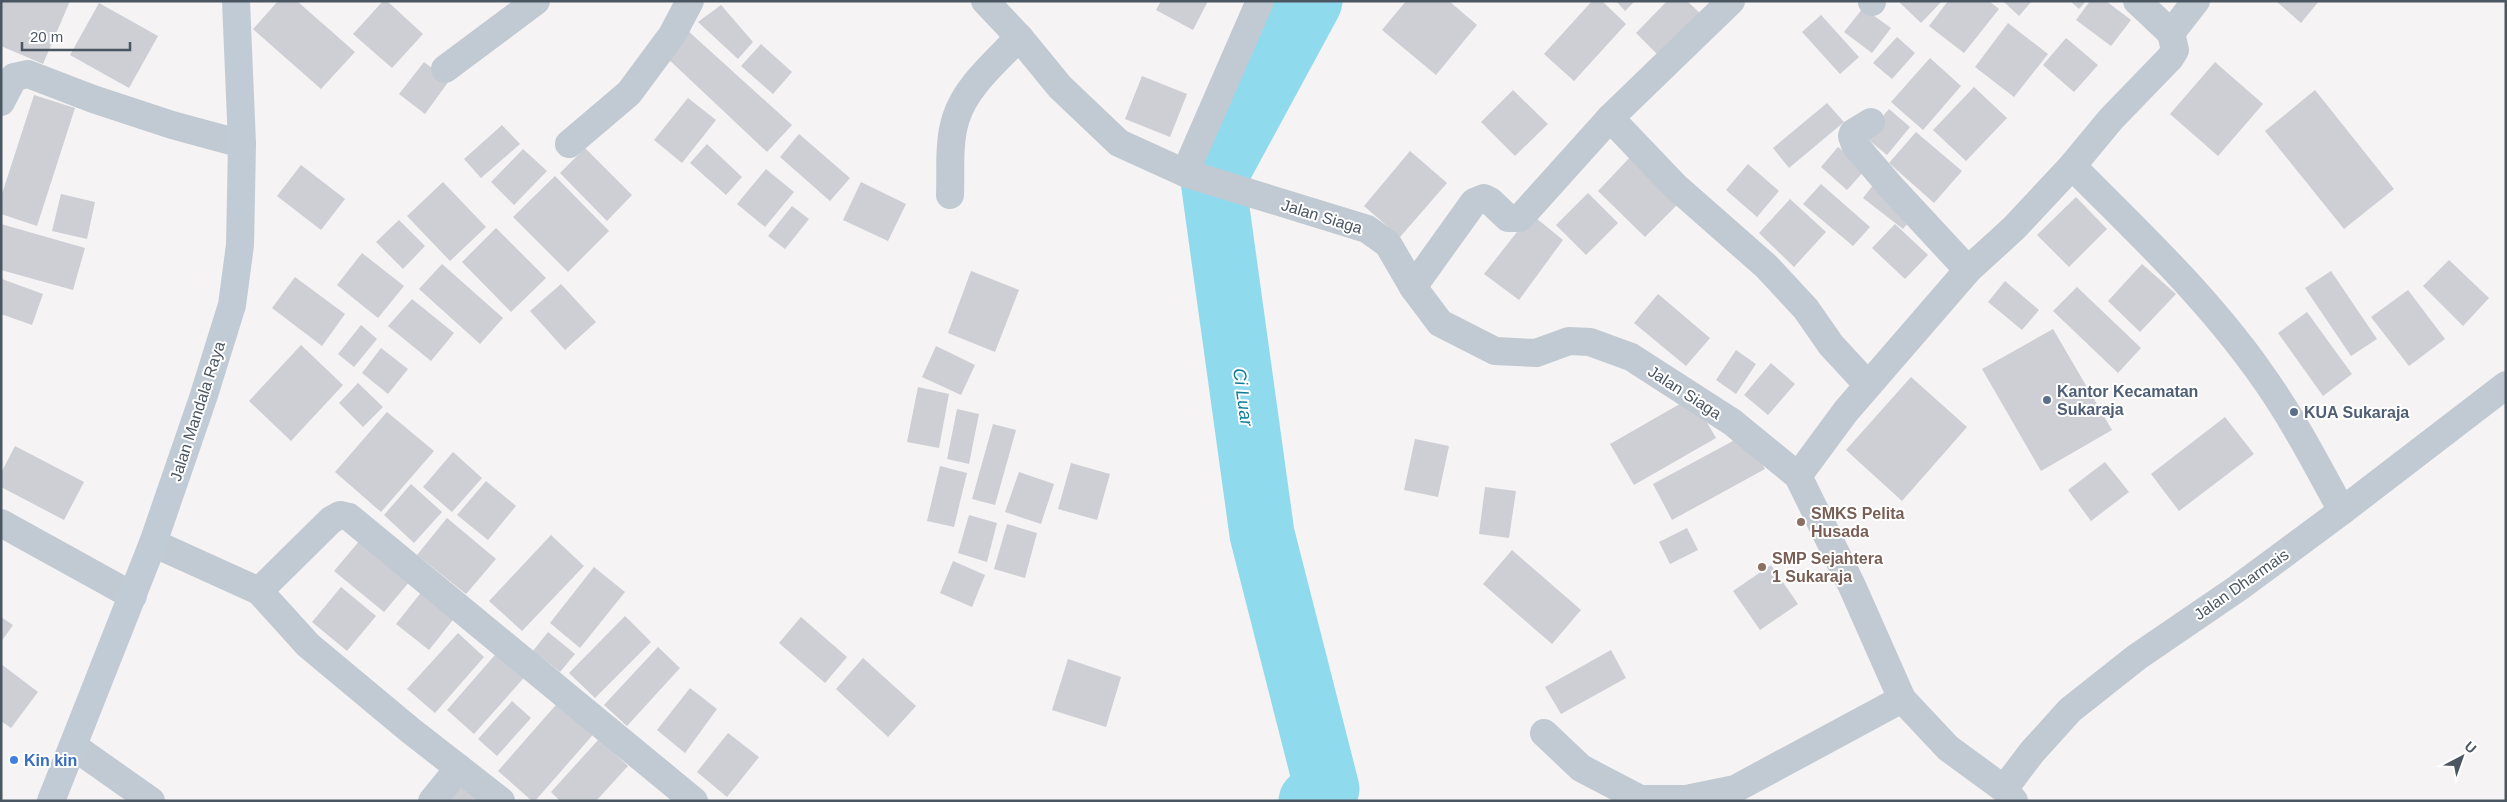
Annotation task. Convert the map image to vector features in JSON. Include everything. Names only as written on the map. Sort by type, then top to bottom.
[{"type":"street","points":[[445,69],[536,1]]},
{"type":"street","points":[[569,144],[629,93],[672,35],[690,1]]},
{"type":"street","name":"Jalan Siaga","points":[[986,1],[1019,37],[1060,87],[1120,143],[1191,174],[1236,190],[1367,229],[1388,244],[1413,287],[1440,323],[1495,351],[1536,353],[1569,341],[1590,342],[1631,357],[1732,422],[1798,476],[1852,586],[1902,700],[1948,748],[2009,795]]},
{"type":"street","points":[[1191,174],[1260,1]]},
{"type":"street","points":[[1413,287],[1474,202],[1484,198],[1490,201],[1508,218],[1520,218],[1610,118],[1731,1]]},
{"type":"street","points":[[1798,476],[1868,385],[1968,270],[2014,228],[2072,166],[2111,119],[2176,50],[2171,33],[2136,1]]},
{"type":"street","points":[[2171,33],[2196,1]]},
{"type":"street","name":"Jalan Mandala Raya","points":[[51,801],[153,543],[203,398],[232,305],[240,245],[242,144],[234,4]]},
{"type":"street","points":[[950,195],[955,119],[965,95],[1019,37]]},
{"type":"street","points":[[1,102],[14,77],[28,74],[172,125],[242,144]]},
{"type":"street","points":[[1610,118],[1675,186],[1766,266],[1806,309],[1831,345],[1868,385]]},
{"type":"street","points":[[1871,122],[1853,133],[1855,145],[1968,270]]},
{"type":"street","points":[[2072,166],[2182,276],[2258,370],[2305,442],[2342,511]]},
{"type":"street","name":"Jalan Dharmais","points":[[2009,795],[2032,752],[2070,710],[2137,657],[2238,588],[2506,386]]},
{"type":"street","points":[[259,591],[331,520],[340,515],[348,517],[694,801]]},
{"type":"street","points":[[1,523],[132,596]]},
{"type":"street","points":[[153,543],[259,591],[308,645],[501,801]]},
{"type":"street","points":[[1544,732],[1581,768],[1640,799],[1686,799],[1735,789],[1902,700]]},
{"type":"street","points":[[73,746],[151,801]]},
{"type":"street","points":[[432,801],[459,768]]},
{"type":"building","points":[[1,1],[70,1],[43,64],[1,46]]},
{"type":"building","points":[[278,1],[297,1],[355,52],[321,89],[253,29]]},
{"type":"building","points":[[383,1],[387,1],[423,34],[392,68],[353,34]]},
{"type":"building","points":[[1161,1],[1208,1],[1193,30],[1156,10]]},
{"type":"building","points":[[1406,1],[1449,1],[1477,25],[1436,75],[1382,30]]},
{"type":"building","points":[[1592,1],[1602,1],[1626,24],[1574,81],[1544,54]]},
{"type":"building","points":[[1616,1],[1635,1],[1625,11]]},
{"type":"building","points":[[1667,1],[1687,1],[1701,14],[1659,56],[1636,33]]},
{"type":"building","points":[[1898,1],[1942,1],[1921,23]]},
{"type":"building","points":[[1948,1],[1989,1],[1999,9],[1964,53],[1929,26]]},
{"type":"building","points":[[2003,1],[2032,1],[2019,16]]},
{"type":"building","points":[[2070,1],[2086,1],[2079,9]]},
{"type":"building","points":[[2090,1],[2106,1],[2131,20],[2111,46],[2076,20]]},
{"type":"building","points":[[2276,1],[2319,1],[2301,23]]},
{"type":"building","points":[[99,3],[158,36],[129,88],[70,55]]},
{"type":"building","points":[[721,5],[753,42],[738,59],[698,22]]},
{"type":"building","points":[[1863,8],[1891,28],[1872,53],[1844,32]]},
{"type":"building","points":[[1821,15],[1859,57],[1840,74],[1802,32]]},
{"type":"building","points":[[2008,23],[2048,54],[2014,97],[1975,67]]},
{"type":"building","points":[[686,29],[792,125],[767,152],[664,55]]},
{"type":"building","points":[[1897,37],[1915,53],[1892,79],[1873,63]]},
{"type":"building","points":[[2066,38],[2098,65],[2074,92],[2043,65]]},
{"type":"building","points":[[761,44],[792,72],[773,94],[741,66]]},
{"type":"building","points":[[1930,58],[1961,86],[1923,130],[1891,102]]},
{"type":"building","points":[[424,62],[449,81],[425,114],[399,94]]},
{"type":"building","points":[[2215,62],[2263,104],[2218,156],[2170,114]]},
{"type":"building","points":[[1142,76],[1187,94],[1170,137],[1125,119]]},
{"type":"building","points":[[1974,87],[2007,118],[1966,161],[1933,130]]},
{"type":"building","points":[[1513,90],[1548,124],[1515,156],[1481,122]]},
{"type":"building","points":[[2315,90],[2394,189],[2344,229],[2265,131]]},
{"type":"building","points":[[34,95],[75,108],[37,226],[1,214],[1,197]]},
{"type":"building","points":[[688,98],[716,120],[682,163],[654,140]]},
{"type":"building","points":[[1827,103],[1844,122],[1789,168],[1773,148]]},
{"type":"building","points":[[1889,109],[1910,127],[1887,155],[1865,137]]},
{"type":"building","points":[[502,125],[520,144],[481,178],[464,159]]},
{"type":"building","points":[[1916,132],[1962,171],[1934,203],[1889,163]]},
{"type":"building","points":[[799,134],[850,178],[830,201],[780,157]]},
{"type":"building","points":[[707,144],[742,177],[726,195],[690,163]]},
{"type":"building","points":[[1838,147],[1865,170],[1847,190],[1821,167]]},
{"type":"building","points":[[585,148],[632,195],[607,221],[560,173]]},
{"type":"building","points":[[523,149],[547,171],[514,205],[491,182]]},
{"type":"building","points":[[1410,151],[1447,183],[1400,237],[1364,206]]},
{"type":"building","points":[[1634,153],[1682,200],[1645,237],[1598,191]]},
{"type":"building","points":[[1748,164],[1779,191],[1757,217],[1726,190]]},
{"type":"building","points":[[301,165],[345,199],[321,230],[277,196]]},
{"type":"building","points":[[766,169],[794,192],[765,227],[737,204]]},
{"type":"building","points":[[555,176],[609,231],[568,272],[513,217]]},
{"type":"building","points":[[443,182],[486,227],[450,261],[407,216]]},
{"type":"building","points":[[861,182],[906,204],[888,241],[843,220]]},
{"type":"building","points":[[1821,184],[1870,227],[1853,246],[1803,204]]},
{"type":"building","points":[[1874,184],[1912,218],[1903,229],[1863,198]]},
{"type":"building","points":[[1588,193],[1618,223],[1586,255],[1556,225]]},
{"type":"building","points":[[61,194],[95,202],[87,239],[52,231]]},
{"type":"building","points":[[2076,197],[2107,229],[2069,267],[2037,235]]},
{"type":"building","points":[[1790,199],[1826,232],[1794,267],[1759,233]]},
{"type":"building","points":[[792,206],[809,219],[785,249],[768,236]]},
{"type":"building","points":[[1531,214],[1563,240],[1519,300],[1484,274]]},
{"type":"building","points":[[399,220],[425,246],[403,269],[376,242]]},
{"type":"building","points":[[1,224],[85,248],[73,290],[1,270]]},
{"type":"building","points":[[1895,224],[1928,255],[1905,279],[1872,248]]},
{"type":"building","points":[[496,228],[546,278],[511,312],[462,262]]},
{"type":"building","points":[[362,253],[404,286],[378,318],[337,285]]},
{"type":"building","points":[[2449,260],[2489,298],[2463,326],[2423,286]]},
{"type":"building","points":[[442,264],[503,318],[480,344],[419,289]]},
{"type":"building","points":[[2142,264],[2176,294],[2140,332],[2108,301]]},
{"type":"building","points":[[971,271],[1019,290],[995,352],[948,333]]},
{"type":"building","points":[[2331,271],[2377,339],[2351,356],[2305,288]]},
{"type":"building","points":[[295,277],[345,314],[322,346],[272,308]]},
{"type":"building","points":[[2,279],[43,294],[32,325],[1,314]]},
{"type":"building","points":[[2005,281],[2039,310],[2022,330],[1988,302]]},
{"type":"building","points":[[561,284],[596,322],[565,350],[530,311]]},
{"type":"building","points":[[2077,287],[2141,348],[2118,373],[2053,311]]},
{"type":"building","points":[[2408,290],[2445,339],[2409,366],[2371,317]]},
{"type":"building","points":[[1658,294],[1710,338],[1686,366],[1634,323]]},
{"type":"building","points":[[412,299],[454,333],[431,361],[388,326]]},
{"type":"building","points":[[2307,312],[2352,374],[2323,396],[2278,333]]},
{"type":"building","points":[[361,325],[377,339],[354,367],[338,354]]},
{"type":"building","name":"Kantor Kecamatan Sukaraja","points":[[2053,329],[2112,430],[2041,471],[1982,369]]},
{"type":"building","points":[[301,345],[343,385],[291,441],[249,401]]},
{"type":"building","points":[[936,346],[975,365],[961,395],[922,377]]},
{"type":"building","points":[[381,348],[408,369],[388,394],[362,373]]},
{"type":"building","points":[[1736,350],[1756,364],[1736,394],[1716,380]]},
{"type":"building","points":[[1771,363],[1795,384],[1768,415],[1744,395]]},
{"type":"building","points":[[1911,377],[1967,427],[1902,501],[1846,450]]},
{"type":"building","points":[[358,383],[383,407],[363,427],[339,403]]},
{"type":"building","points":[[918,387],[949,394],[939,448],[907,442]]},
{"type":"building","points":[[1692,397],[1716,438],[1634,485],[1610,444]]},
{"type":"building","points":[[957,409],[979,414],[969,464],[947,459]]},
{"type":"building","points":[[387,412],[434,451],[381,512],[335,472]]},
{"type":"building","points":[[2225,417],[2254,454],[2179,511],[2151,474]]},
{"type":"building","points":[[993,424],[1016,430],[995,505],[972,499]]},
{"type":"building","points":[[1746,434],[1765,469],[1672,520],[1653,484]]},
{"type":"building","points":[[1415,439],[1449,446],[1438,497],[1404,490]]},
{"type":"building","points":[[15,446],[84,482],[64,520],[1,487],[1,473]]},
{"type":"building","points":[[453,452],[482,478],[452,512],[423,487]]},
{"type":"building","points":[[2105,462],[2129,492],[2091,521],[2068,490]]},
{"type":"building","points":[[1071,463],[1110,474],[1097,520],[1058,509]]},
{"type":"building","points":[[940,466],[967,473],[954,527],[927,521]]},
{"type":"building","points":[[1019,472],[1054,484],[1041,524],[1005,512]]},
{"type":"building","points":[[486,481],[516,506],[488,540],[457,515]]},
{"type":"building","points":[[411,484],[442,512],[414,543],[384,515]]},
{"type":"building","points":[[1485,487],[1516,491],[1509,538],[1479,534]]},
{"type":"building","points":[[969,515],[997,523],[987,562],[958,553]]},
{"type":"building","points":[[447,518],[496,559],[466,594],[417,555]]},
{"type":"building","points":[[1007,524],[1037,533],[1025,578],[994,569]]},
{"type":"building","points":[[1687,528],[1698,550],[1670,564],[1659,542]]},
{"type":"building","points":[[551,535],[584,566],[522,631],[489,601]]},
{"type":"building","points":[[361,539],[410,581],[384,612],[334,571]]},
{"type":"building","points":[[1512,550],[1581,610],[1552,644],[1483,584]]},
{"type":"building","points":[[953,561],[985,575],[972,607],[940,593]]},
{"type":"building","points":[[1771,565],[1798,604],[1760,630],[1733,591]]},
{"type":"building","points":[[594,567],[625,592],[580,648],[550,623]]},
{"type":"building","points":[[427,585],[460,611],[429,650],[396,624]]},
{"type":"building","points":[[341,587],[376,616],[347,651],[312,622]]},
{"type":"building","points":[[625,616],[651,642],[595,698],[569,673]]},
{"type":"building","points":[[1,617],[13,625],[1,642]]},
{"type":"building","points":[[801,617],[847,657],[825,683],[779,643]]},
{"type":"building","points":[[548,632],[575,654],[560,672],[533,651]]},
{"type":"building","points":[[458,633],[484,657],[435,713],[407,689]]},
{"type":"building","points":[[658,647],[680,668],[627,726],[604,705]]},
{"type":"building","points":[[501,648],[529,672],[474,734],[447,710]]},
{"type":"building","points":[[1611,650],[1626,678],[1561,714],[1545,687]]},
{"type":"building","points":[[863,658],[916,706],[888,737],[836,689]]},
{"type":"building","points":[[1068,659],[1121,677],[1106,727],[1052,710]]},
{"type":"building","points":[[1,664],[38,692],[11,728],[1,721]]},
{"type":"building","points":[[690,688],[717,709],[685,753],[657,730]]},
{"type":"building","points":[[562,698],[598,729],[535,801],[532,801],[498,771]]},
{"type":"building","points":[[512,701],[531,718],[497,756],[478,739]]},
{"type":"building","points":[[728,733],[759,757],[727,797],[697,772]]},
{"type":"building","points":[[599,739],[628,766],[596,801],[560,801],[551,792]]},
{"type":"building","points":[[460,778],[482,801],[443,801]]},
{"type":"waterway","name":"Ci Luar","points":[[1310,1],[1213,180],[1262,534],[1327,789],[1311,801]]},
{"type":"place","name":"Kantor Kecamatan Sukaraja","points":[[2047,400]]},
{"type":"place","name":"KUA Sukaraja","points":[[2294,412]]},
{"type":"place","name":"SMKS Pelita Husada","points":[[1801,522]]},
{"type":"place","name":"SMP Sejahtera 1 Sukaraja","points":[[1762,567]]},
{"type":"place","name":"Kin kin","points":[[14,760]]}]
